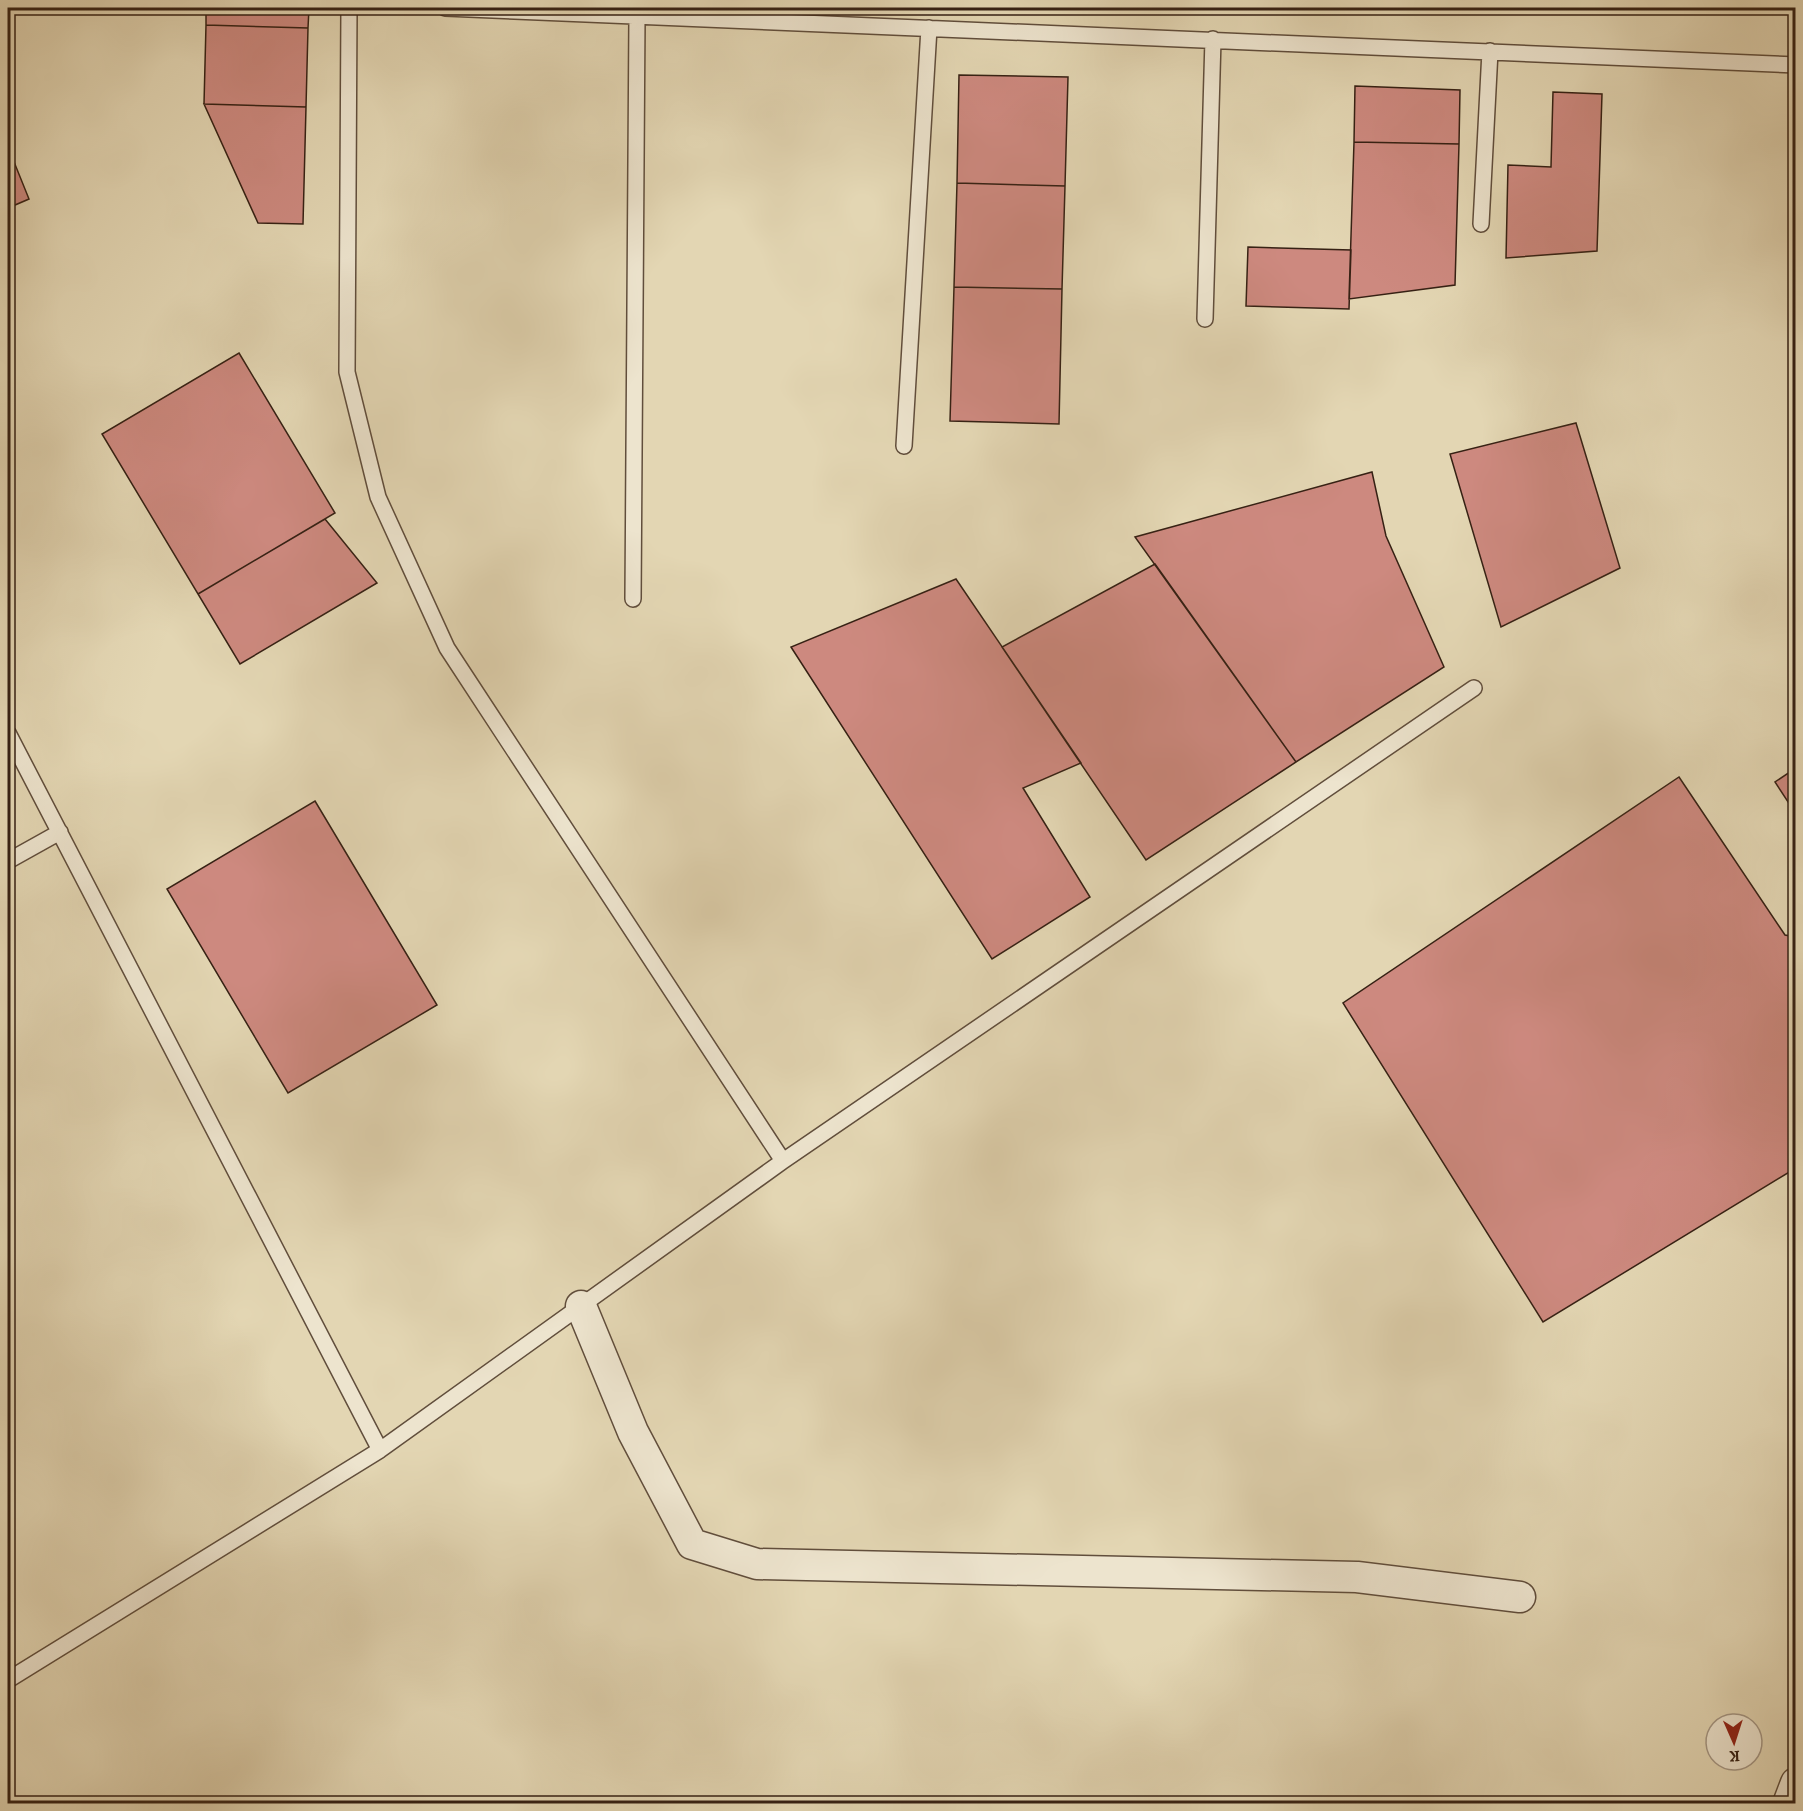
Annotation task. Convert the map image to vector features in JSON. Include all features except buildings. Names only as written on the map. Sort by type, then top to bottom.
[{"type":"street","points":[[581,1306],[633,1432],[692,1544],[757,1564],[1357,1576],[1520,1597]]},
{"type":"street","points":[[1788,1803],[1796,1783]]},
{"type":"lane","points":[[348,8],[347,372],[378,496],[447,648],[783,1161]]},
{"type":"lane","points":[[445,8],[1796,65]]},
{"type":"lane","points":[[633,599],[637,16]]},
{"type":"lane","points":[[904,446],[929,27]]},
{"type":"lane","points":[[1204,319],[1213,39]]},
{"type":"lane","points":[[1481,224],[1490,51]]},
{"type":"lane","points":[[8,1680],[380,1450],[783,1161],[1474,688]]},
{"type":"lane","points":[[8,733],[380,1450]]},
{"type":"lane","points":[[8,861],[60,832]]}]
